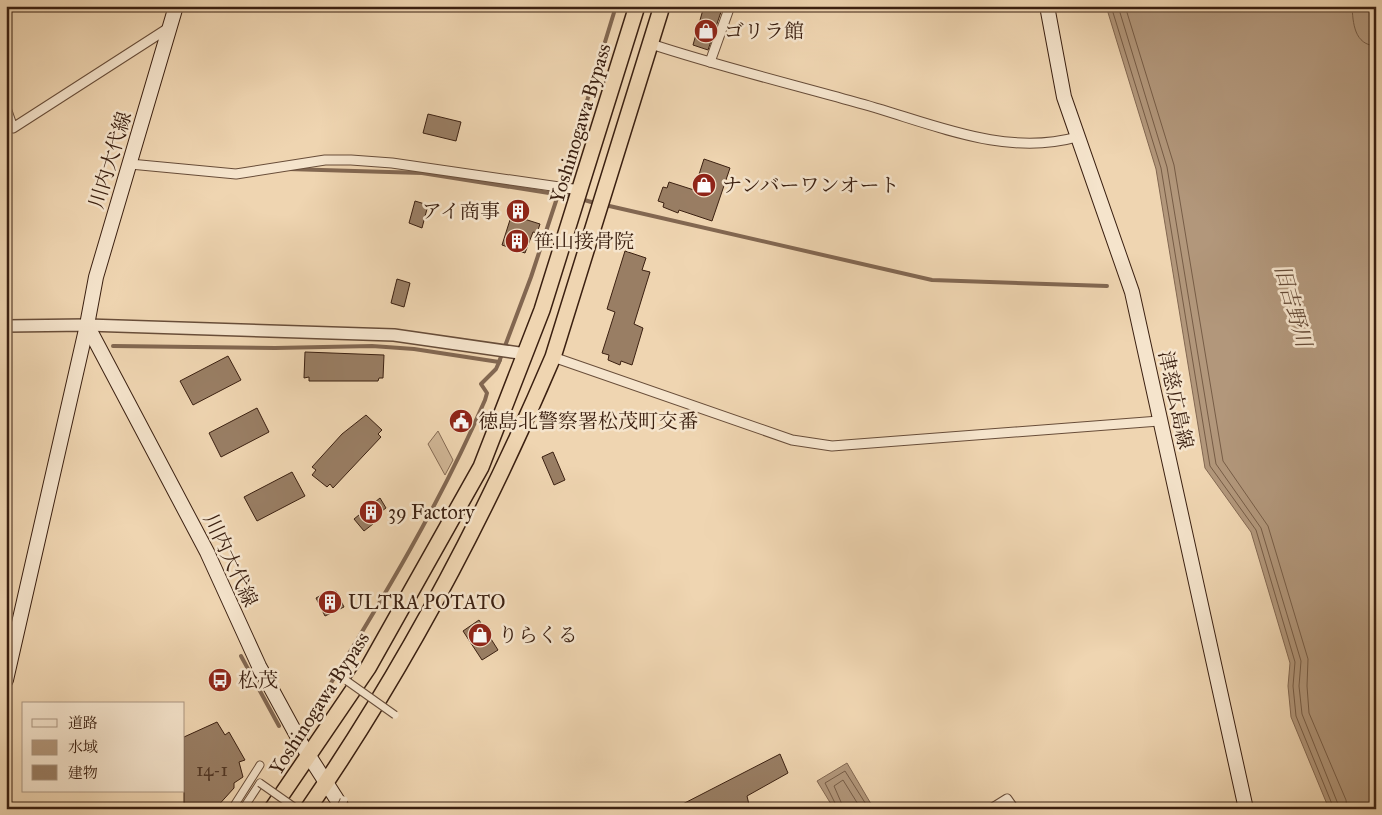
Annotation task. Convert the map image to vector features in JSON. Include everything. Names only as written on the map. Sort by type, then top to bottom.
[{"type":"highway","name":"Yoshinogawa Bypass","points":[[272,809],[368,668],[481,467],[542,310],[637,6]]},
{"type":"highway","points":[[308,809],[387,688],[446,587],[499,480],[553,357],[662,6]]},
{"type":"main road","name":"川内大代線","points":[[6,680],[88,325],[96,276],[176,6]]},
{"type":"main road","name":"津慈広島線","points":[[1047,6],[1064,96],[1132,292],[1246,809]]},
{"type":"main road","name":"川内大代線","points":[[88,325],[207,552],[259,666],[309,756],[342,806]]},
{"type":"street","points":[[710,62],[730,6]]},
{"type":"street","points":[[6,108],[13,128],[171,26]]},
{"type":"street","points":[[651,44],[869,105],[939,127],[1000,142],[1056,142],[1077,137]]},
{"type":"street","points":[[130,164],[236,174],[324,160],[351,160],[392,163],[580,190]]},
{"type":"street","points":[[6,326],[88,325],[394,335],[526,354]]},
{"type":"street","points":[[553,357],[792,440],[832,446],[1159,421]]},
{"type":"street","points":[[346,681],[395,715]]},
{"type":"street","points":[[232,809],[260,765]]},
{"type":"street","points":[[243,809],[260,784],[297,809]]},
{"type":"street","points":[[991,809],[1007,799],[1014,809]]},
{"type":"shaded area","points":[[438,431],[453,460],[445,475],[428,444]]},
{"type":"water","name":"旧吉野川","points":[[1106,6],[1371,6],[1376,45],[1376,809],[1329,809],[1291,717],[1288,686],[1290,663],[1251,532],[1205,468],[1156,169]]},
{"type":"water","points":[[847,763],[874,809],[834,809],[817,781]]},
{"type":"building","name":"ゴリラ館","points":[[704,6],[723,6],[708,50],[693,45]]},
{"type":"building","points":[[428,114],[461,122],[456,141],[423,133]]},
{"type":"building","points":[[704,159],[730,168],[712,221],[679,210],[678,213],[663,207],[664,203],[658,201],[663,187],[667,188],[669,182],[694,190]]},
{"type":"building","points":[[415,201],[428,205],[422,228],[409,223]]},
{"type":"building","points":[[516,201],[525,204],[521,218],[540,224],[537,233],[533,232],[525,253],[502,245]]},
{"type":"building","points":[[625,251],[646,258],[642,270],[650,272],[634,324],[643,328],[632,365],[621,361],[620,365],[608,360],[609,355],[602,353],[615,312],[607,309]]},
{"type":"building","points":[[397,279],[410,283],[404,307],[391,303]]},
{"type":"building","points":[[305,352],[384,355],[383,378],[379,378],[378,381],[309,381],[309,377],[304,378]]},
{"type":"building","points":[[228,356],[241,380],[193,405],[180,381]]},
{"type":"building","points":[[257,408],[269,432],[221,457],[209,433]]},
{"type":"building","points":[[460,410],[471,417],[469,426],[464,429],[457,426],[453,420],[453,416]]},
{"type":"building","points":[[366,415],[382,430],[378,434],[381,437],[333,488],[330,484],[327,487],[312,475],[316,470],[312,467],[342,434]]},
{"type":"building","points":[[553,452],[565,480],[554,485],[542,457]]},
{"type":"building","points":[[292,472],[305,496],[257,521],[244,497]]},
{"type":"building","name":"39 Factory","points":[[380,498],[386,508],[375,516],[378,520],[364,531],[354,519]]},
{"type":"building","name":"ULTRA POTATO","points":[[329,591],[331,594],[336,591],[344,607],[325,616],[316,598]]},
{"type":"building","points":[[479,620],[498,650],[482,660],[463,631]]},
{"type":"building","points":[[217,722],[225,735],[229,732],[245,760],[239,762],[243,777],[234,783],[234,788],[215,809],[186,809],[184,804],[185,737]]},
{"type":"building","points":[[780,754],[788,773],[747,796],[750,809],[673,809]]},
{"type":"waterway","points":[[561,186],[616,6]]},
{"type":"waterway","points":[[288,169],[422,173],[574,197]]},
{"type":"waterway","points":[[113,346],[275,348],[372,346],[414,349],[499,362],[531,277],[559,192]]},
{"type":"waterway","points":[[581,199],[598,204]]},
{"type":"waterway","points":[[605,205],[932,280],[1107,286]]},
{"type":"waterway","points":[[323,696],[430,514],[468,439],[485,400],[487,393],[481,384],[496,369],[500,360]]},
{"type":"waterway","points":[[241,656],[279,726]]},
{"type":"place","name":"ゴリラ館","points":[[706,31]]},
{"type":"place","name":"ナンバーワンオート","points":[[704,185]]},
{"type":"place","name":"アイ商事","points":[[518,211]]},
{"type":"place","name":"笹山接骨院","points":[[517,241]]},
{"type":"place","name":"徳島北警察署松茂町交番","points":[[461,421]]},
{"type":"place","name":"39 Factory","points":[[371,512]]},
{"type":"place","name":"ULTRA POTATO","points":[[330,602]]},
{"type":"place","name":"りらくる","points":[[480,635]]},
{"type":"place","name":"松茂","points":[[220,680]]}]
